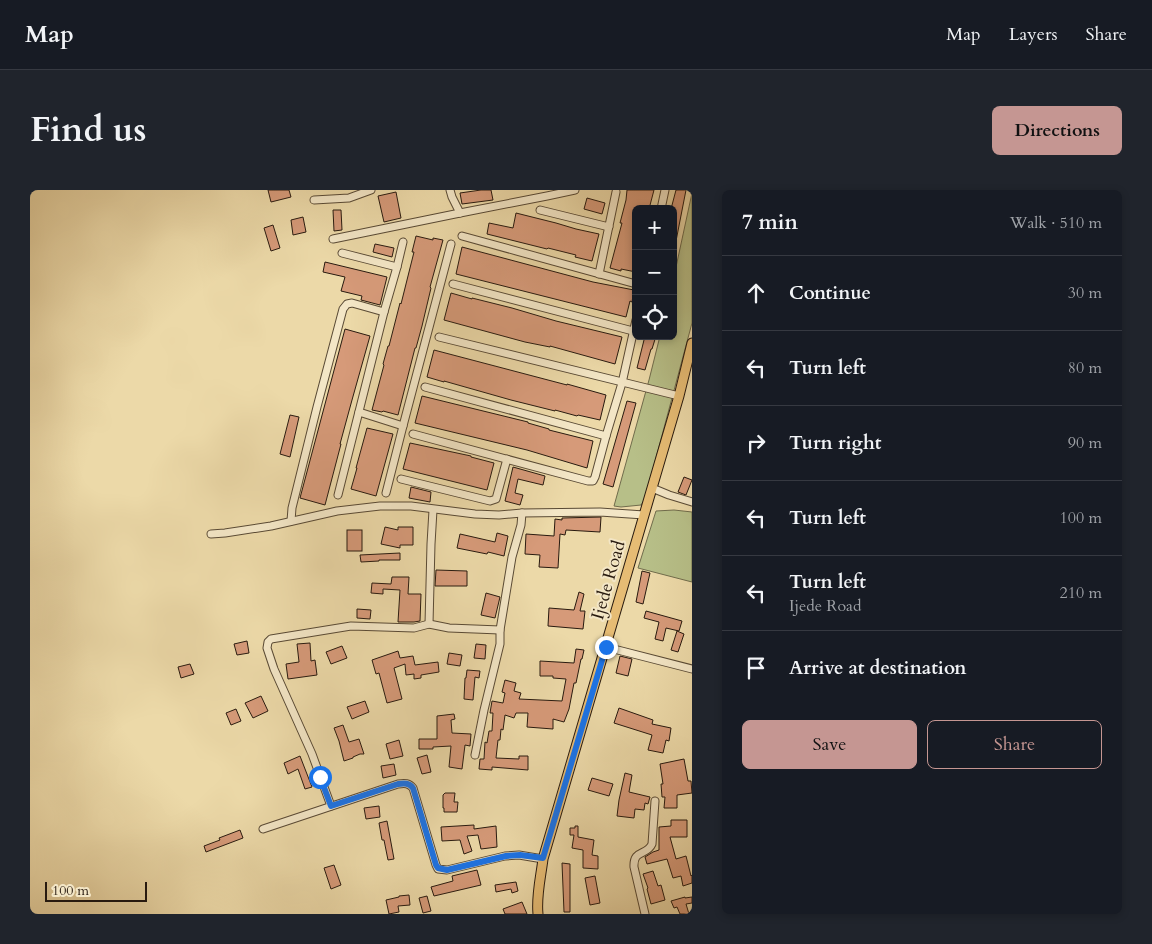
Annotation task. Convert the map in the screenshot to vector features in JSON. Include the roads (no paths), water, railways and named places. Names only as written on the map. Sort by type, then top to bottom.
[{"type":"main road","name":"Ijede Road","points":[[538,914],[537,907],[543,858],[606,647],[692,343]]},
{"type":"street","points":[[314,200],[349,198],[371,190]]},
{"type":"street","points":[[450,190],[460,213]]},
{"type":"street","points":[[542,190],[547,196]]},
{"type":"street","points":[[333,239],[575,190]]},
{"type":"street","points":[[662,205],[665,190]]},
{"type":"street","points":[[599,274],[616,192]]},
{"type":"street","points":[[540,210],[609,227]]},
{"type":"street","points":[[462,236],[632,283]]},
{"type":"street","points":[[338,494],[403,242]]},
{"type":"street","points":[[386,493],[451,244]]},
{"type":"street","points":[[342,253],[398,267]]},
{"type":"street","points":[[453,284],[632,331]]},
{"type":"street","points":[[291,521],[292,508],[317,406],[344,309],[347,304],[352,303],[384,312]]},
{"type":"street","points":[[413,434],[593,481],[622,383],[632,336]]},
{"type":"street","points":[[439,337],[678,396]]},
{"type":"street","points":[[425,387],[606,436]]},
{"type":"street","points":[[359,412],[403,426]]},
{"type":"street","points":[[401,479],[493,501],[496,499],[507,459]]},
{"type":"street","points":[[652,488],[692,502]]},
{"type":"street","points":[[210,534],[271,526],[337,511],[380,506],[411,506],[434,510],[499,515],[600,512],[644,515]]},
{"type":"street","points":[[429,624],[431,544],[434,510]]},
{"type":"street","points":[[475,756],[500,644],[500,630],[512,557],[521,525],[522,513]]},
{"type":"street","points":[[331,806],[312,754],[274,669],[267,648],[268,642],[277,637],[351,626],[414,628],[429,624],[449,628],[500,630]]},
{"type":"street","points":[[606,647],[692,669]]},
{"type":"street","points":[[263,829],[406,783],[413,788],[438,868],[447,870],[506,856],[520,855],[543,858]]},
{"type":"street","points":[[645,914],[634,861],[636,856],[651,848],[655,801]]}]
